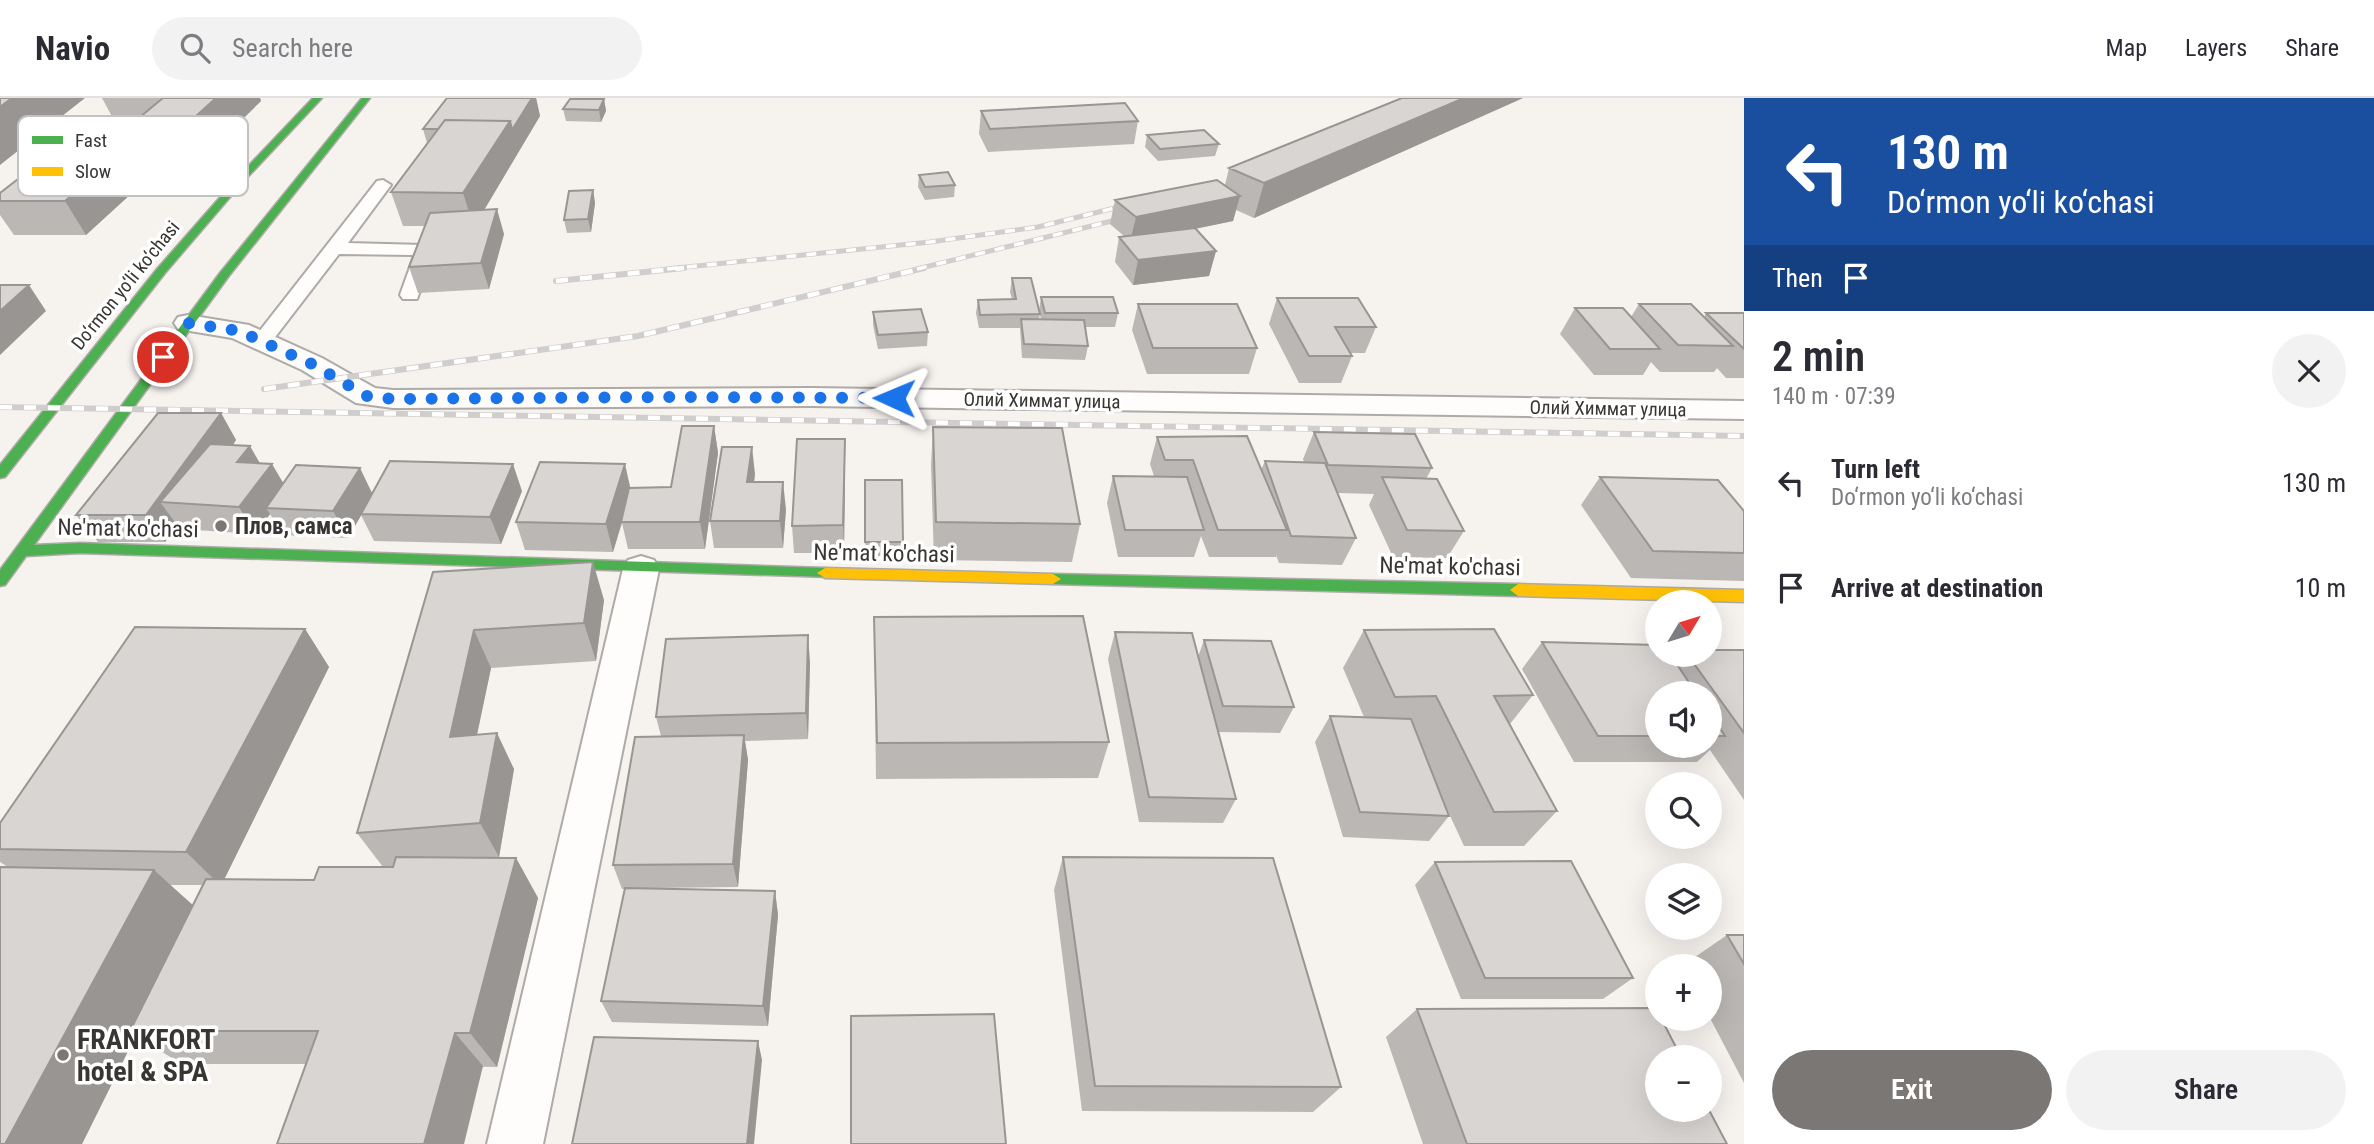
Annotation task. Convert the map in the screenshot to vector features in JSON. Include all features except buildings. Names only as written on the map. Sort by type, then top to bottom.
[{"type":"main road","name":"Do‘rmon yo‘li ko‘chasi","points":[[248,172],[318,98]]},
{"type":"main road","points":[[0,580],[299,176],[366,98]]},
{"type":"main road","name":"Do‘rmon yo‘li ko‘chasi","points":[[0,474],[161,271],[226,196]]},
{"type":"main road","name":"Ne'mat ko'chasi","points":[[22,551],[80,548],[641,569],[1744,596]]},
{"type":"street","name":"Олий Химмат улица","points":[[188,323],[239,331],[312,364],[367,396],[393,399],[811,397],[1744,410]]},
{"type":"street","points":[[515,1144],[641,569]]},
{"type":"lane","points":[[262,341],[383,185]]},
{"type":"lane","points":[[334,248],[417,250],[424,255],[410,295]]},
{"type":"railway","points":[[667,269],[930,242],[1038,227],[1131,204]]},
{"type":"railway","points":[[917,269],[1128,217]]},
{"type":"railway","points":[[556,281],[684,268]]},
{"type":"railway","points":[[264,389],[638,336],[924,268]]},
{"type":"railway","points":[[0,407],[1744,436]]},
{"type":"traffic: fast","points":[[248,172],[318,98]]},
{"type":"traffic: fast","points":[[0,581],[224,275],[366,98]]},
{"type":"traffic: fast","points":[[0,474],[161,271],[226,196]]},
{"type":"traffic: fast","points":[[22,551],[80,548],[825,573]]},
{"type":"traffic: fast","points":[[1053,579],[1518,590]]},
{"type":"traffic: slow","points":[[825,573],[1053,579]]},
{"type":"traffic: slow","points":[[1518,590],[1744,596]]},
{"type":"place","name":"Плов, самса","points":[[221,526]]},
{"type":"place","name":"FRANKFORT hotel & SPA","points":[[63,1055]]},
{"type":"route","points":[[163,357],[188,323],[239,331],[312,364],[367,396],[393,399],[894,398]]}]
